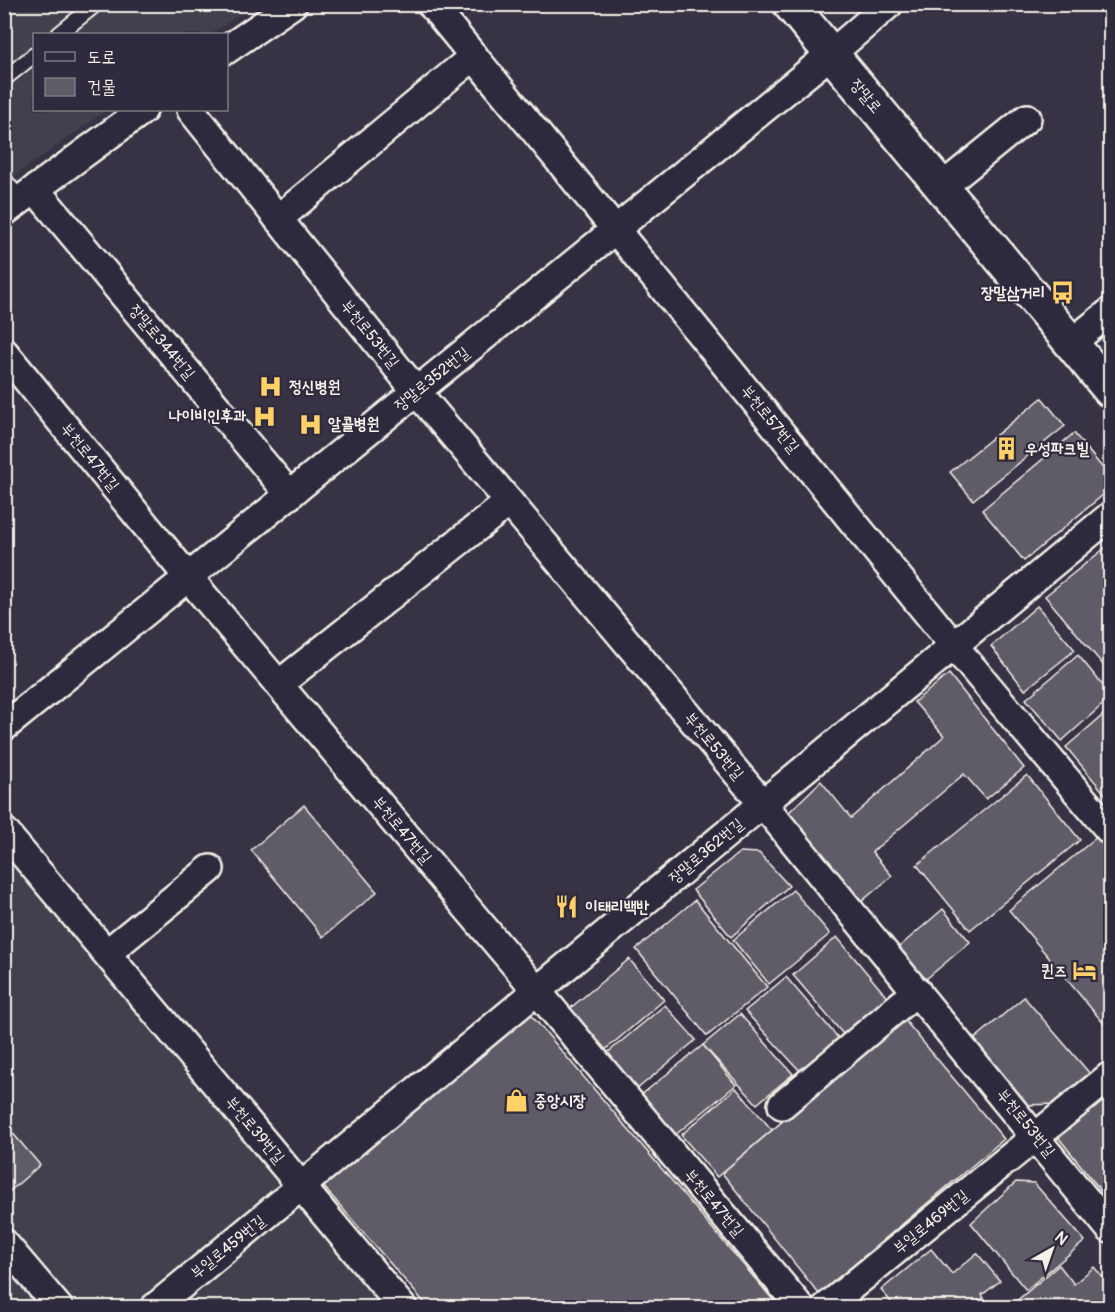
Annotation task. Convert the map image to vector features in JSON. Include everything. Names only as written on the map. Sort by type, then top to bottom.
[{"type":"street","points":[[228,49],[294,4]]},
{"type":"street","name":"부천로57번길","points":[[431,4],[954,646],[1110,831]]},
{"type":"street","name":"장말로","points":[[790,4],[1110,390]]},
{"type":"street","name":"장말로352번길","points":[[4,727],[831,54],[889,4]]},
{"type":"street","points":[[279,219],[474,56]]},
{"type":"street","name":"장말로344번길","points":[[141,111],[16,195],[290,495]]},
{"type":"street","name":"부천로53번길","points":[[192,111],[416,391],[763,804],[1110,1228]]},
{"type":"street","points":[[942,187],[1027,118]]},
{"type":"street","points":[[1071,343],[1110,312]]},
{"type":"street","name":"부천로47번길","points":[[4,352],[188,577],[801,1308]]},
{"type":"street","points":[[279,684],[509,502]]},
{"type":"street","name":"장말로362번길","points":[[302,1186],[1110,516]]},
{"type":"street","name":"부천로39번길","points":[[4,831],[403,1308]]},
{"type":"street","points":[[107,953],[210,869]]},
{"type":"street","points":[[783,1105],[917,991]]},
{"type":"street","name":"부일로469번길","points":[[825,1308],[1110,1076]]},
{"type":"street","name":"부일로459번길","points":[[154,1308],[302,1186]]},
{"type":"street","points":[[4,1243],[59,1308]]},
{"type":"lane","points":[[60,33],[96,4]]},
{"type":"lane","points":[[4,79],[33,56]]},
{"type":"shaded area","points":[[5,5],[253,5],[212,33],[33,33],[33,111],[106,111],[5,183]]},
{"type":"shaded area","points":[[4,831],[398,1307],[5,1307]]},
{"type":"building","name":"우성파크빌","points":[[1042,398],[1065,426],[973,500],[950,472]]},
{"type":"building","points":[[1074,433],[1110,477],[1110,489],[1024,561],[982,510]]},
{"type":"building","points":[[1110,544],[1110,673],[1045,596]]},
{"type":"building","points":[[1037,606],[1075,650],[1025,690],[991,646]]},
{"type":"building","points":[[1078,655],[1110,694],[1110,698],[1062,741],[1026,699]]},
{"type":"building","points":[[949,674],[1024,768],[986,799],[964,774],[872,852],[892,876],[861,902],[788,813],[821,781],[851,818],[944,736],[914,702]]},
{"type":"building","points":[[1110,709],[1110,800],[1066,747]]},
{"type":"building","points":[[1027,775],[1080,840],[970,930],[917,865]]},
{"type":"building","points":[[304,805],[377,892],[323,937],[251,850]]},
{"type":"building","name":"퀸즈","points":[[1098,836],[1110,852],[1110,1031],[1009,910]]},
{"type":"building","points":[[740,852],[759,853],[789,886],[731,937],[693,890]]},
{"type":"building","points":[[793,890],[830,934],[769,984],[733,940]]},
{"type":"building","points":[[695,900],[767,987],[707,1036],[636,949]]},
{"type":"building","points":[[943,909],[970,942],[925,980],[899,947]]},
{"type":"building","points":[[837,937],[891,1002],[848,1040],[793,975]]},
{"type":"building","points":[[629,959],[664,1000],[604,1051],[568,1010]]},
{"type":"building","points":[[786,977],[840,1040],[801,1072],[745,1011]]},
{"type":"building","points":[[1024,997],[1091,1075],[1057,1104],[1024,1105],[971,1042]]},
{"type":"building","points":[[665,1005],[696,1040],[636,1090],[606,1054]]},
{"type":"building","points":[[740,1014],[793,1074],[757,1104],[703,1045]]},
{"type":"building","name":"중앙시장","points":[[531,1015],[780,1308],[429,1308],[323,1186]]},
{"type":"building","points":[[903,1018],[1004,1139],[819,1294],[722,1173]]},
{"type":"building","points":[[703,1045],[736,1085],[674,1136],[641,1095]]},
{"type":"building","points":[[736,1088],[772,1130],[717,1177],[681,1135]]},
{"type":"building","points":[[1110,1093],[1110,1202],[1058,1137]]},
{"type":"building","points":[[4,1123],[40,1165],[4,1196]]},
{"type":"building","points":[[1016,1182],[1034,1183],[1085,1241],[1026,1290],[971,1223]]},
{"type":"building","points":[[931,1249],[952,1274],[977,1253],[1000,1281],[977,1302],[982,1308],[896,1308],[881,1290]]},
{"type":"building","points":[[1059,1265],[1074,1284],[1094,1267],[1110,1286],[1110,1308],[1008,1308]]},
{"type":"place","name":"장말삼거리","points":[[1063,293]]},
{"type":"place","name":"정신병원","points":[[271,387]]},
{"type":"place","name":"나이비인후과","points":[[264,416]]},
{"type":"place","name":"알콜병원","points":[[310,424]]},
{"type":"place","name":"우성파크빌","points":[[1007,449]]},
{"type":"place","name":"이태리백반","points":[[567,907]]},
{"type":"place","name":"퀸즈","points":[[1085,971]]},
{"type":"place","name":"중앙시장","points":[[516,1101]]}]
